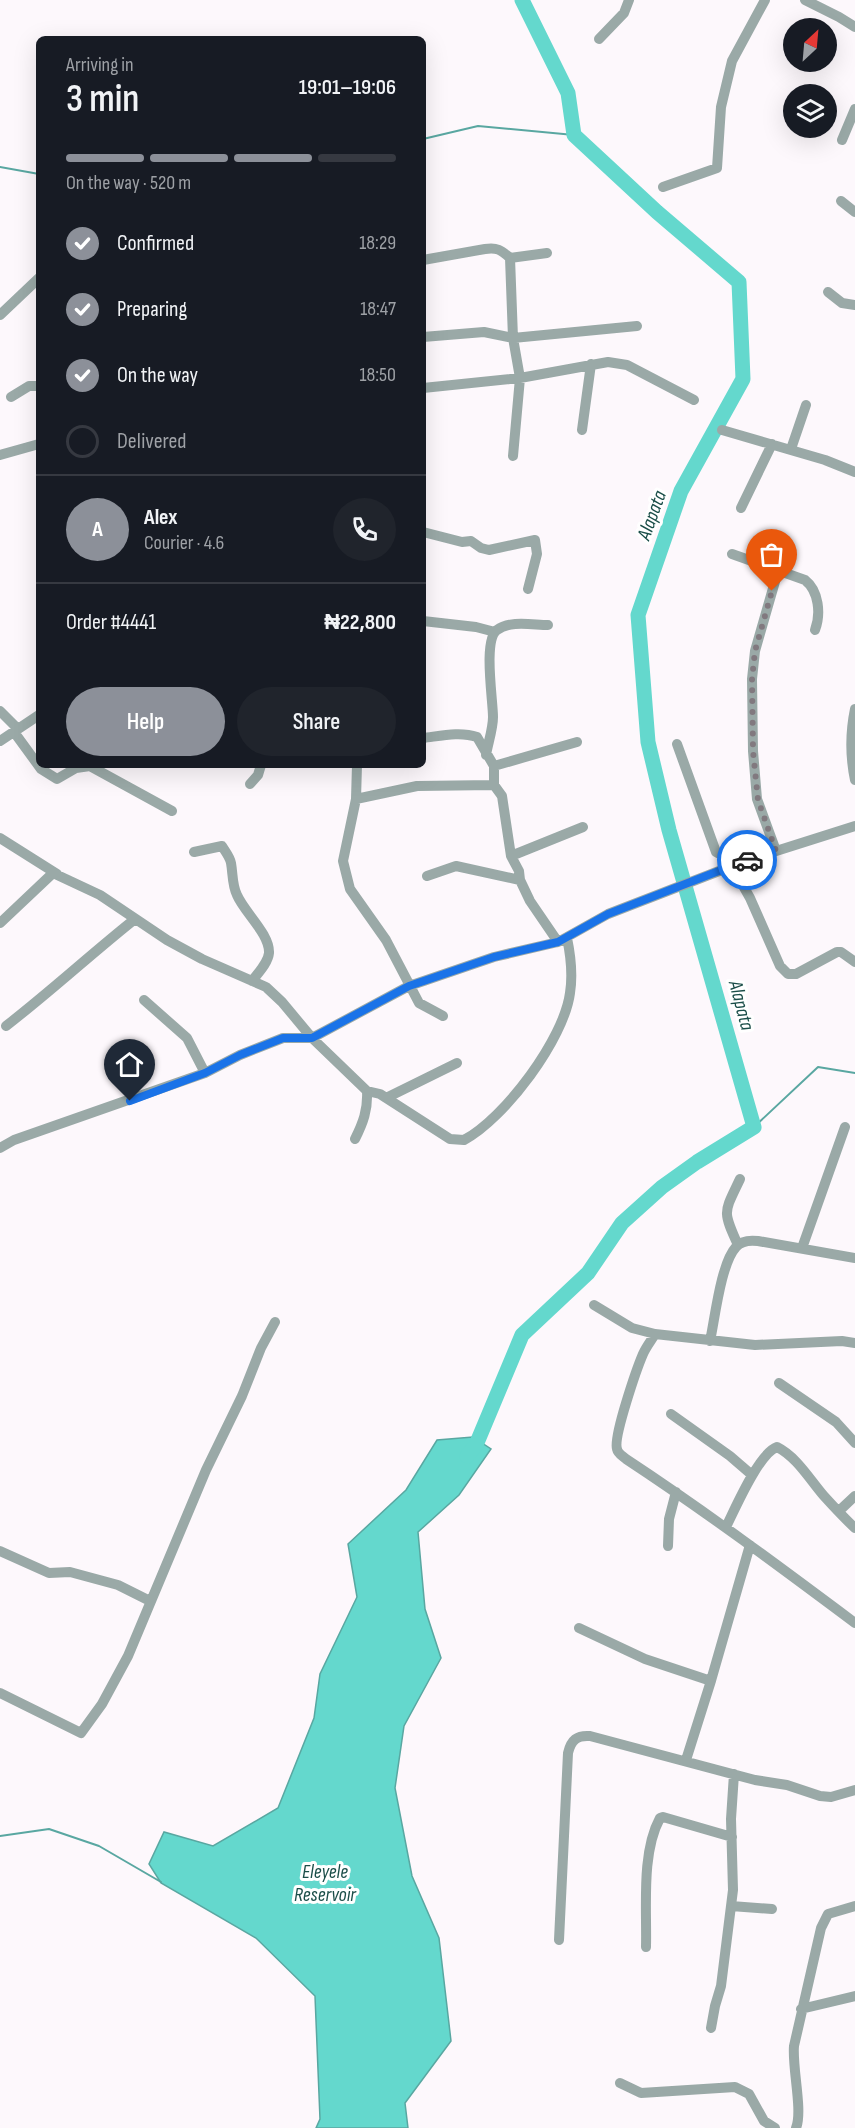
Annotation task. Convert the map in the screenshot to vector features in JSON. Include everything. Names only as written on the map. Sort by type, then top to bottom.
[{"type":"street","points":[[599,39],[624,13],[629,0]]},
{"type":"street","points":[[663,187],[717,168],[721,107],[732,62],[765,0]]},
{"type":"street","points":[[805,0],[855,27]]},
{"type":"street","points":[[843,140],[855,110]]},
{"type":"street","points":[[841,201],[855,212]]},
{"type":"street","points":[[426,260],[495,248],[510,258],[547,253]]},
{"type":"street","points":[[510,258],[513,338],[520,378],[513,456]]},
{"type":"street","points":[[0,315],[36,281]]},
{"type":"street","points":[[828,292],[842,303],[855,305]]},
{"type":"street","points":[[426,337],[484,332],[513,338],[638,326]]},
{"type":"street","points":[[426,388],[520,378],[608,362],[627,364],[694,400]]},
{"type":"street","points":[[582,430],[591,364]]},
{"type":"street","points":[[11,397],[29,386],[36,386]]},
{"type":"street","points":[[791,449],[806,405]]},
{"type":"street","points":[[722,430],[791,449],[855,472]]},
{"type":"street","points":[[741,508],[772,444]]},
{"type":"street","points":[[0,455],[36,445]]},
{"type":"street","points":[[426,533],[462,542],[471,541],[489,550],[535,540],[537,554],[528,589]]},
{"type":"street","points":[[732,554],[805,580],[811,585],[819,611],[815,630]]},
{"type":"street","points":[[776,851],[758,800],[753,751],[752,679],[755,651],[778,571]]},
{"type":"street","points":[[426,621],[476,627],[495,632],[508,625],[548,625]]},
{"type":"street","points":[[486,754],[493,719],[490,666],[491,644],[495,632]]},
{"type":"street","points":[[855,709],[851,727],[855,780]]},
{"type":"street","points":[[0,711],[16,730],[36,761]]},
{"type":"street","points":[[0,741],[36,717]]},
{"type":"street","points":[[426,738],[471,735],[477,737],[494,766],[494,785],[502,796],[511,856],[519,871],[520,880],[530,901],[558,942]]},
{"type":"street","points":[[494,766],[577,742]]},
{"type":"street","points":[[677,744],[716,852],[745,861]]},
{"type":"street","points":[[40,768],[57,779],[76,768]]},
{"type":"street","points":[[94,768],[172,811]]},
{"type":"street","points":[[250,784],[258,775],[260,768]]},
{"type":"street","points":[[357,768],[356,799],[343,861],[350,889],[386,940],[419,1003],[443,1016]]},
{"type":"street","points":[[356,799],[417,786],[494,785]]},
{"type":"street","points":[[558,942],[608,914],[673,888],[745,861],[855,826]]},
{"type":"street","points":[[511,856],[583,827]]},
{"type":"street","points":[[0,838],[68,881]]},
{"type":"street","points":[[194,852],[222,846],[231,861],[231,875],[237,897],[254,920],[268,946],[267,961],[252,981]]},
{"type":"street","points":[[427,876],[456,866],[520,880]]},
{"type":"street","points":[[732,866],[785,972],[796,974],[837,952],[841,952],[855,962]]},
{"type":"street","points":[[0,923],[53,873],[100,895],[184,950],[266,987],[282,1002],[312,1038],[367,1091],[380,1094],[450,1138],[457,1140],[470,1137],[499,1113],[524,1084],[558,1030],[570,996],[572,974],[567,938],[494,957],[409,986],[312,1038],[283,1038],[240,1055],[205,1073],[14,1140],[0,1148]]},
{"type":"street","points":[[6,1026],[55,988],[82,962],[135,919]]},
{"type":"street","points":[[144,1000],[187,1038],[205,1073]]},
{"type":"street","points":[[386,1098],[457,1063]]},
{"type":"street","points":[[355,1139],[364,1121],[367,1091]]},
{"type":"street","points":[[802,1248],[845,1126]]},
{"type":"street","points":[[738,1245],[726,1214],[740,1179]]},
{"type":"street","points":[[710,1341],[725,1269],[730,1255],[738,1245],[747,1240],[758,1240],[855,1258]]},
{"type":"street","points":[[594,1305],[632,1328],[655,1334],[754,1345],[842,1341],[855,1343]]},
{"type":"street","points":[[0,1693],[81,1733],[102,1704],[128,1656],[206,1470],[275,1322]]},
{"type":"street","points":[[655,1334],[638,1366],[619,1429],[616,1448],[618,1453],[726,1527],[855,1623]]},
{"type":"street","points":[[779,1383],[836,1422],[855,1443]]},
{"type":"street","points":[[671,1414],[730,1456],[752,1475]]},
{"type":"street","points":[[726,1527],[752,1475],[774,1448],[781,1449],[808,1475],[855,1528]]},
{"type":"street","points":[[668,1546],[669,1519],[676,1492]]},
{"type":"street","points":[[839,1512],[855,1496]]},
{"type":"street","points":[[686,1760],[750,1545]]},
{"type":"street","points":[[0,1551],[49,1573],[70,1572],[118,1585],[150,1601]]},
{"type":"street","points":[[579,1628],[645,1659],[711,1681]]},
{"type":"street","points":[[559,1940],[564,1813],[570,1744],[575,1738],[590,1736],[820,1796],[831,1797],[855,1790]]},
{"type":"street","points":[[711,2028],[723,1975],[734,1873],[731,1803],[734,1774]]},
{"type":"street","points":[[646,1947],[647,1869],[660,1818],[732,1837]]},
{"type":"street","points":[[731,1906],[772,1909]]},
{"type":"street","points":[[796,2128],[798,2116],[793,2061],[801,2009],[824,1919],[828,1914],[855,1906]]},
{"type":"street","points":[[801,2009],[855,1996]]},
{"type":"street","points":[[620,2083],[640,2092],[735,2087],[749,2094],[764,2121],[775,2128]]},
{"type":"street","points":[[798,2116],[805,2128]]},
{"type":"water","name":"Eleyele Reservoir","points":[[473,1437],[491,1449],[459,1495],[418,1532],[425,1609],[441,1658],[404,1726],[395,1788],[412,1876],[439,1938],[451,2041],[405,2103],[408,2128],[316,2128],[320,2119],[315,1996],[256,1938],[161,1883],[149,1864],[164,1832],[213,1846],[278,1808],[314,1718],[320,1674],[357,1597],[348,1544],[406,1490],[437,1440]]},
{"type":"waterway","name":"Alapata","points":[[467,1456],[476,1445],[522,1335],[588,1273],[622,1223],[662,1187],[697,1162],[754,1127],[669,830],[648,742],[638,615],[681,491],[743,379],[739,282],[657,212],[574,135],[568,93],[522,0]]},
{"type":"waterway","points":[[426,138],[478,126],[574,135]]},
{"type":"waterway","points":[[0,167],[36,173]]},
{"type":"waterway","points":[[754,1127],[818,1067],[855,1073]]},
{"type":"waterway","points":[[0,1836],[49,1829],[99,1846],[161,1882]]},
{"type":"way so far","points":[[747,860],[776,851],[758,800],[753,751],[752,666],[772,591]]},
{"type":"route","points":[[130,1101],[205,1073],[240,1055],[283,1038],[312,1038],[409,986],[494,957],[558,942],[608,914],[747,860]]}]
